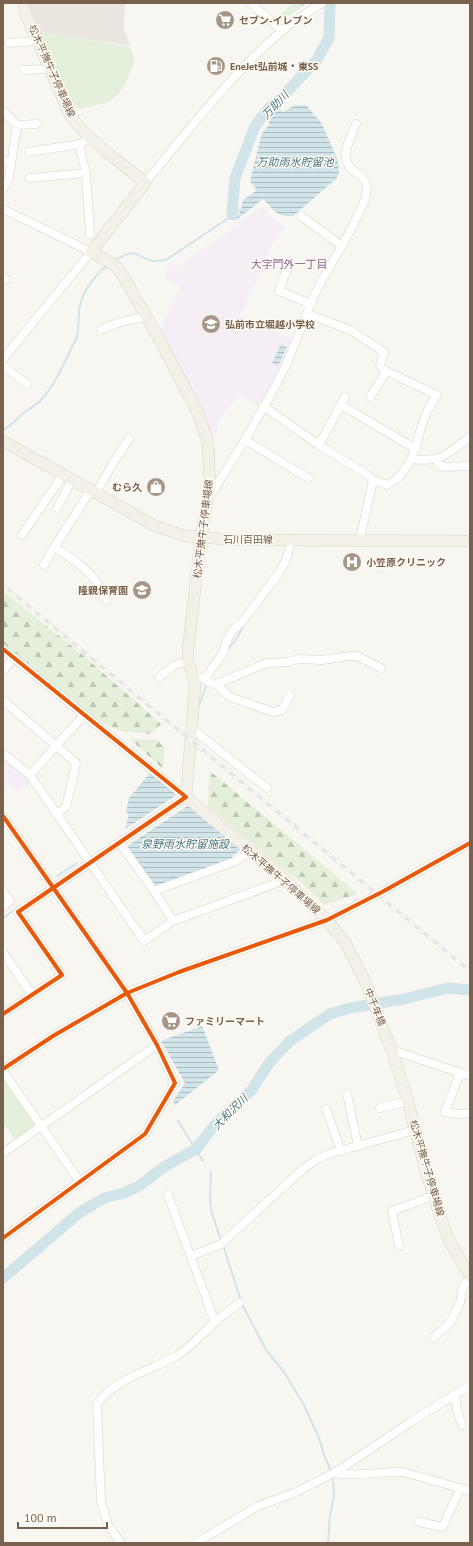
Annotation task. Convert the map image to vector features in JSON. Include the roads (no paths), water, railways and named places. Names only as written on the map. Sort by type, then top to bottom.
[{"type":"main road","name":"松木平撫牛子停車場線","points":[[23,3],[26,15],[70,115],[89,137],[145,183]]},
{"type":"main road","points":[[91,252],[145,183]]},
{"type":"main road","name":"松木平撫牛子停車場線","points":[[91,252],[116,266],[124,276],[197,411],[210,454],[210,485],[201,538],[188,650],[188,661],[199,679],[191,728],[186,797],[285,880],[328,920],[346,944],[365,981]]},
{"type":"main road","name":"石川百田線","points":[[3,440],[155,526],[185,536],[236,540],[360,539],[470,541]]},
{"type":"main road","name":"中千年橋","points":[[365,981],[386,1033]]},
{"type":"main road","name":"松木平撫牛子停車場線","points":[[386,1033],[408,1101],[433,1196],[449,1240],[470,1277]]},
{"type":"street","points":[[251,3],[282,31]]},
{"type":"street","points":[[145,183],[221,92],[250,60],[282,31],[322,3]]},
{"type":"street","points":[[9,43],[38,41]]},
{"type":"street","points":[[24,70],[50,69]]},
{"type":"street","points":[[3,111],[17,124],[37,124]]},
{"type":"street","points":[[3,189],[9,178],[7,162],[17,124]]},
{"type":"street","points":[[208,501],[245,440],[284,369],[320,283],[342,246],[366,196],[367,184],[363,178],[351,168],[346,158],[347,148],[356,124]]},
{"type":"street","points":[[28,152],[79,144],[89,137]]},
{"type":"street","points":[[79,144],[86,173],[90,234]]},
{"type":"street","points":[[30,178],[86,173]]},
{"type":"street","points":[[3,209],[91,252],[3,359]]},
{"type":"street","points":[[301,216],[342,246]]},
{"type":"street","points":[[290,261],[279,291],[311,304]]},
{"type":"street","points":[[263,406],[374,480],[387,485],[396,481],[412,459],[426,415],[437,395],[386,372],[380,365],[384,352],[350,330],[308,314]]},
{"type":"street","points":[[101,330],[122,322],[147,317]]},
{"type":"street","points":[[3,366],[27,384]]},
{"type":"street","points":[[370,397],[386,372]]},
{"type":"street","points":[[319,444],[345,397]]},
{"type":"street","points":[[341,405],[416,449]]},
{"type":"street","points":[[412,459],[426,461],[436,460],[470,437]]},
{"type":"street","points":[[44,565],[54,548],[129,439]]},
{"type":"street","points":[[245,440],[308,478]]},
{"type":"street","points":[[436,460],[443,467],[470,466]]},
{"type":"street","points":[[57,508],[67,477]]},
{"type":"street","points":[[22,535],[26,525],[67,477]]},
{"type":"street","points":[[360,539],[374,480]]},
{"type":"street","points":[[199,679],[207,676],[224,651],[231,632],[242,622],[278,574],[286,560],[292,539]]},
{"type":"street","points":[[54,548],[75,560],[99,586],[106,600]]},
{"type":"street","points":[[3,649],[186,797],[18,912],[62,975],[3,1014]]},
{"type":"street","points":[[216,684],[267,663],[287,662],[298,659],[322,660],[358,656],[381,668]]},
{"type":"street","points":[[3,671],[14,658]]},
{"type":"street","points":[[159,677],[175,665],[188,661]]},
{"type":"street","points":[[199,679],[216,684],[230,697],[273,712],[282,710],[290,695]]},
{"type":"street","points":[[3,700],[76,763],[66,807],[56,814]]},
{"type":"street","points":[[30,775],[84,715]]},
{"type":"street","points":[[191,728],[267,788]]},
{"type":"street","points":[[3,753],[30,775],[144,941],[173,921],[285,880]]},
{"type":"street","points":[[3,816],[127,993],[157,1045],[176,1083],[145,1134],[3,1238]]},
{"type":"street","points":[[120,843],[173,921]]},
{"type":"street","points":[[80,1182],[3,1070],[53,1036],[127,993],[179,972],[328,920],[470,843]]},
{"type":"street","points":[[154,891],[236,861],[249,851]]},
{"type":"street","points":[[3,891],[10,902],[3,907]]},
{"type":"street","points":[[3,952],[32,995]]},
{"type":"street","points":[[3,1152],[157,1045]]},
{"type":"street","points":[[392,1051],[470,1076]]},
{"type":"street","points":[[460,1073],[445,1112],[470,1114]]},
{"type":"street","points":[[347,1094],[358,1146]]},
{"type":"street","points":[[380,1108],[408,1101]]},
{"type":"street","points":[[326,1109],[341,1151]]},
{"type":"street","points":[[191,1256],[222,1243],[303,1169],[317,1159],[328,1154],[415,1130]]},
{"type":"street","points":[[168,1195],[215,1322]]},
{"type":"street","points":[[399,1246],[394,1237],[392,1211],[433,1196]]},
{"type":"street","points":[[434,1337],[451,1322],[460,1302],[463,1287],[470,1277]]},
{"type":"street","points":[[121,1543],[108,1525],[101,1501],[97,1404],[102,1397],[122,1382],[178,1355],[195,1342],[215,1322],[240,1304]]},
{"type":"street","points":[[196,1543],[258,1506],[294,1493],[334,1473],[409,1423],[470,1385]]},
{"type":"street","points":[[455,1394],[457,1410],[462,1425]]},
{"type":"street","points":[[334,1473],[362,1475],[403,1472],[470,1491]]},
{"type":"street","points":[[419,1522],[443,1527],[460,1488]]},
{"type":"water","name":"万助雨水貯留池","points":[[295,105],[306,105],[322,124],[338,161],[339,172],[337,178],[293,216],[279,214],[263,199],[235,221],[241,210],[243,200],[257,190],[250,181],[262,133],[270,124],[266,117],[277,107],[283,112]]},
{"type":"water","points":[[281,344],[287,347],[278,366],[272,363]]},
{"type":"water","points":[[150,773],[175,794],[175,796],[125,829],[129,814],[126,812],[129,798]]},
{"type":"water","name":"泉野雨水貯留施設","points":[[190,806],[241,849],[232,856],[233,859],[156,887],[127,846],[186,807]]},
{"type":"water","points":[[202,1026],[219,1070],[175,1105],[173,1101],[185,1083],[161,1041]]},
{"type":"waterway","name":"万助川","points":[[232,215],[235,178],[255,126],[268,109],[282,97],[316,61],[329,38],[330,3]]},
{"type":"waterway","name":"万助川","points":[[268,109],[273,114]]},
{"type":"waterway","points":[[117,259],[124,255],[133,253],[153,261],[166,260],[242,209]]},
{"type":"waterway","points":[[3,430],[11,425],[22,414],[35,406],[52,386],[77,337],[82,299],[92,280],[106,266]]},
{"type":"waterway","points":[[226,652],[237,638],[243,626]]},
{"type":"waterway","points":[[198,708],[207,684]]},
{"type":"waterway","points":[[57,876],[77,863]]},
{"type":"waterway","points":[[3,918],[17,908]]},
{"type":"waterway","name":"大和沢川","points":[[3,1278],[79,1213],[104,1198],[124,1193],[139,1186],[164,1167],[196,1149],[218,1121],[251,1091],[269,1063],[290,1041],[330,1014],[350,1008],[404,999],[447,988],[470,990]]},
{"type":"waterway","points":[[178,1121],[203,1161]]},
{"type":"waterway","points":[[211,1172],[211,1210],[221,1241]]},
{"type":"waterway","points":[[223,1245],[242,1304],[266,1350],[284,1372],[304,1405],[319,1438],[331,1471]]},
{"type":"waterway","points":[[328,1543],[330,1515],[334,1496],[333,1479]]},
{"type":"railway","points":[[3,585],[470,971]]},
{"type":"place","name":"セブン-イレブン","points":[[225,20]]},
{"type":"place","name":"EneJet弘前城・東SS","points":[[216,66]]},
{"type":"place","name":"弘前市立堀越小学校","points":[[211,324]]},
{"type":"place","name":"むら久","points":[[156,487]]},
{"type":"place","name":"小笠原クリニック","points":[[352,562]]},
{"type":"place","name":"隆親保育園","points":[[142,590]]},
{"type":"place","name":"ファミリーマート","points":[[171,1021]]},
{"type":"district","name":"大字門外一丁目","points":[[289,264]]}]
